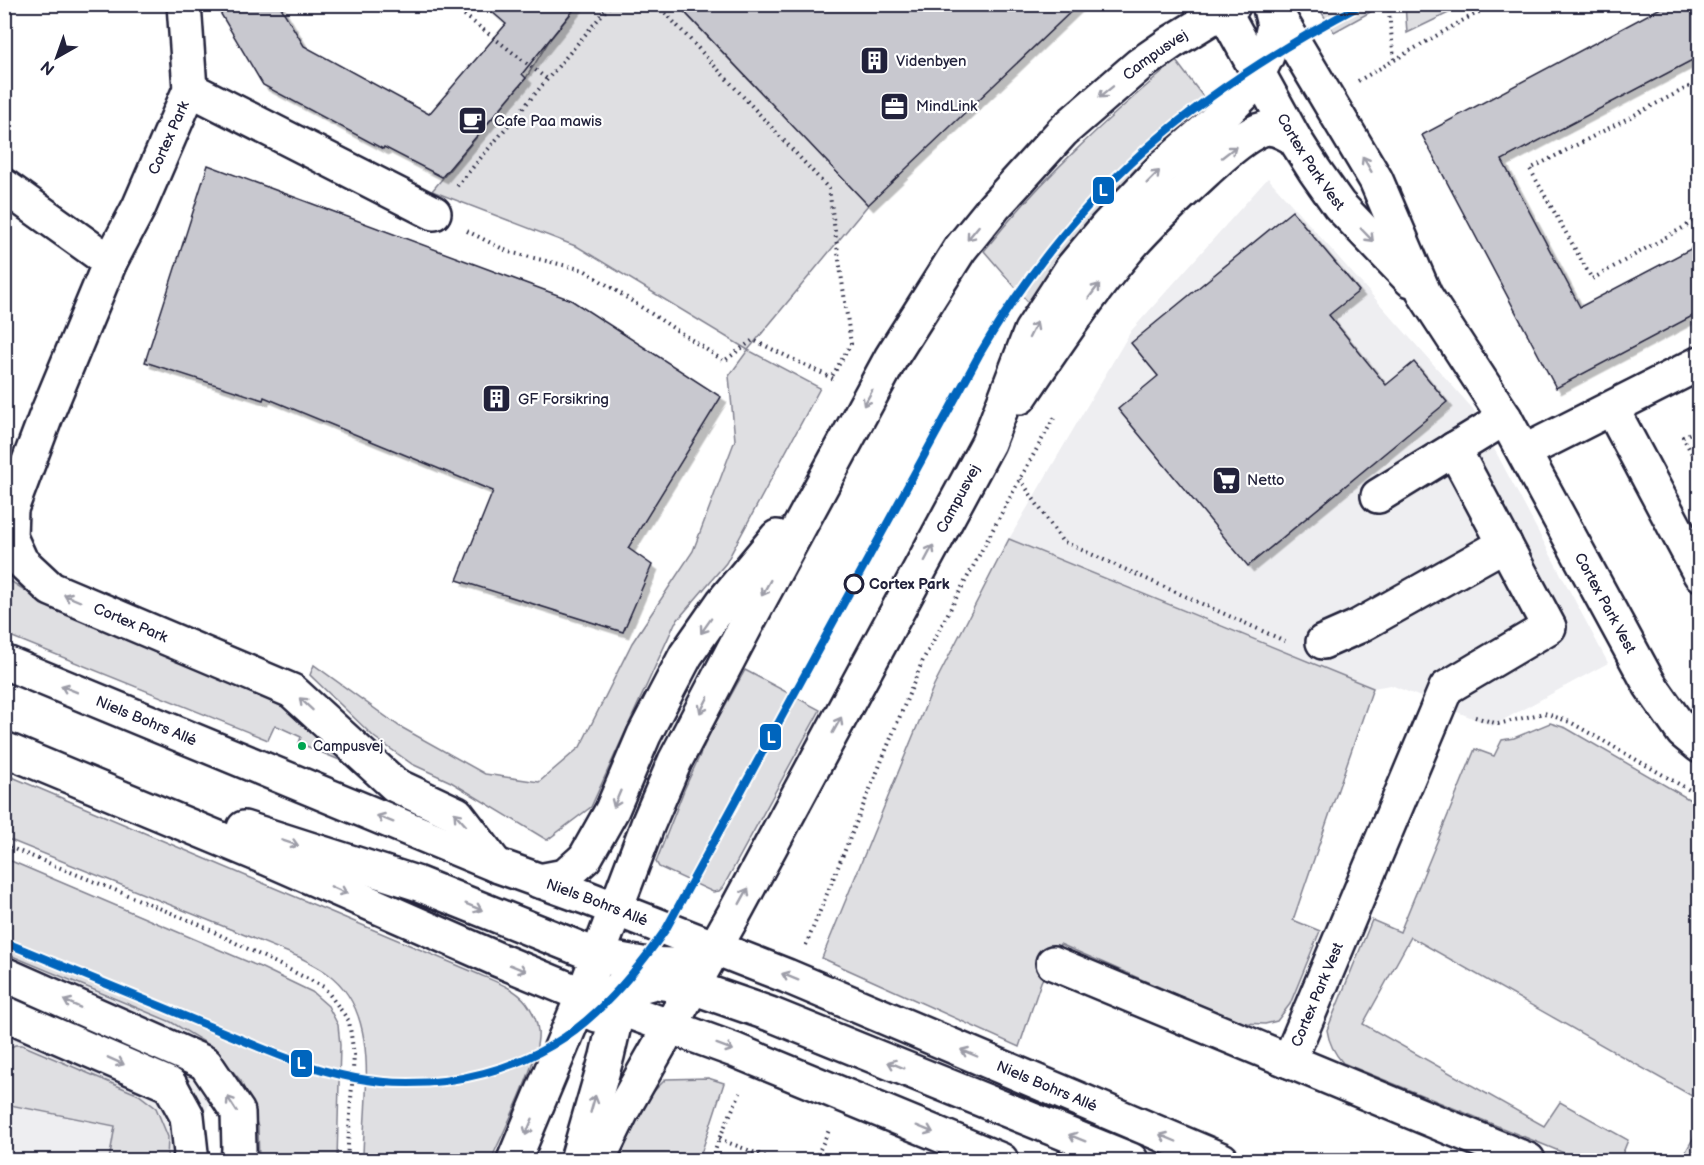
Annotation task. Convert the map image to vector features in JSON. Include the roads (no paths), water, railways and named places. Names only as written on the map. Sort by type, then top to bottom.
[{"type":"street","name":"Cortex Park","points":[[184,4],[190,89],[139,207],[110,262],[46,416],[11,509],[10,537],[21,561],[51,589],[292,691],[396,784],[457,814],[496,866]]},
{"type":"street","name":"Cortex Park Vest","points":[[1225,6],[1259,75],[1294,138],[1339,205],[1425,295]]},
{"type":"street","name":"Campusvej","points":[[607,1001],[610,938],[648,824],[675,761],[891,358],[960,249],[1062,131],[1123,78],[1225,6]]},
{"type":"street","name":"Cortex Park Vest","points":[[1271,9],[1376,180],[1425,295],[1505,418],[1650,685],[1683,732],[1700,746]]},
{"type":"street","name":"Campusvej","points":[[670,1027],[860,683],[988,443],[1031,332],[1072,268],[1132,198],[1195,138],[1242,98],[1259,75],[1267,56],[1274,25],[1271,9]]},
{"type":"street","points":[[190,89],[434,213]]},
{"type":"street","points":[[988,443],[1097,287],[1155,219],[1215,162],[1246,138],[1262,129],[1278,129],[1294,138]]},
{"type":"street","points":[[4,186],[110,262]]},
{"type":"street","points":[[1524,452],[1575,424],[1612,409],[1700,363]]},
{"type":"street","points":[[1612,409],[1700,574]]},
{"type":"street","points":[[4,466],[46,416]]},
{"type":"street","points":[[1378,496],[1505,418]]},
{"type":"street","points":[[1323,642],[1357,627],[1505,544],[1454,449]]},
{"type":"street","name":"Campusvej","points":[[539,880],[565,876],[585,858],[612,810],[644,735],[686,655],[723,602],[823,483]]},
{"type":"street","name":"Cortex Park Vest","points":[[1288,1061],[1446,688],[1549,627],[1505,544]]},
{"type":"street","name":"Niels Bohrs Allé","points":[[4,662],[496,866],[585,897],[610,938],[715,948],[787,976],[1222,1161]]},
{"type":"street","points":[[4,749],[268,859],[499,960],[734,1050],[1001,1161]]},
{"type":"street","points":[[34,761],[416,883],[610,938],[642,964],[673,966],[696,961],[715,948]]},
{"type":"street","name":"Cortex Park Vest","points":[[1053,963],[1528,1161]]},
{"type":"street","points":[[4,974],[205,1063],[238,1112],[238,1161]]},
{"type":"street","points":[[514,1161],[549,1079],[607,1001],[636,987],[655,982],[692,987],[770,1014],[1131,1161]]},
{"type":"street","points":[[577,1161],[607,1056],[607,1001]]},
{"type":"street","points":[[4,1013],[170,1085],[187,1116],[190,1161]]},
{"type":"street","points":[[598,1161],[622,1111],[670,1027]]},
{"type":"place","name":"Videnbyen","points":[[875,61]]},
{"type":"place","name":"MindLink","points":[[895,106]]},
{"type":"place","name":"Cafe Paa mawis","points":[[473,121]]},
{"type":"place","name":"GF Forsikring","points":[[497,399]]},
{"type":"place","name":"Netto","points":[[1226,480]]},
{"type":"place","name":"Cortex Park","points":[[854,584]]},
{"type":"place","name":"Campusvej","points":[[302,746]]}]
